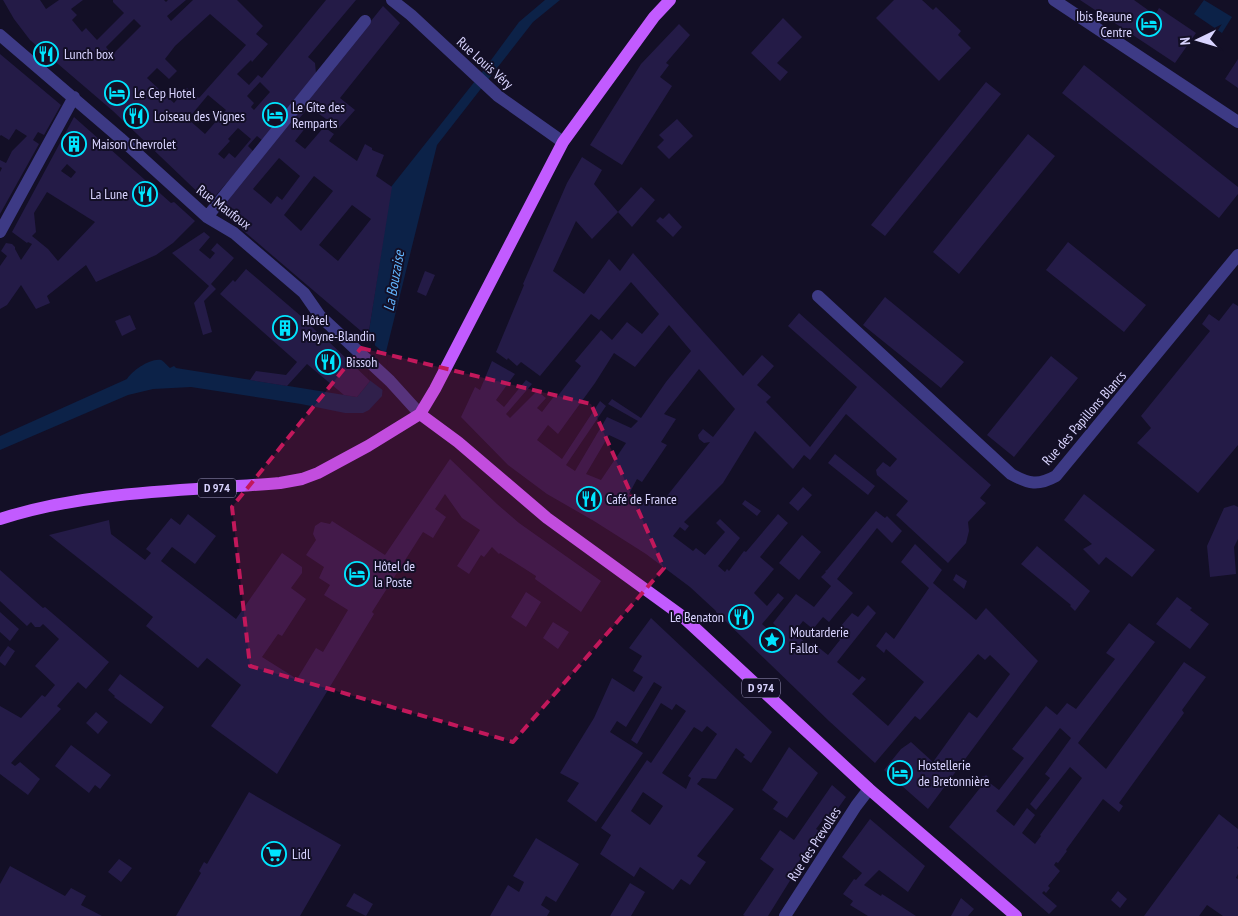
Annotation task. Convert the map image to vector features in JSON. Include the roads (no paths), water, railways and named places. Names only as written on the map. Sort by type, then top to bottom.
[{"type":"main road","points":[[420,414],[435,389],[563,142],[654,17],[670,0]]},
{"type":"main road","name":"D 974","points":[[0,520],[59,504],[142,492],[280,483],[302,479],[333,466],[420,414],[458,442],[547,518],[682,616],[869,788],[1016,916]]},
{"type":"street","name":"Rue Louis Véry","points":[[392,0],[411,15],[498,96],[563,142]]},
{"type":"street","points":[[1054,0],[1238,122]]},
{"type":"street","points":[[208,217],[365,21]]},
{"type":"street","name":"Rue Maufoux","points":[[0,34],[208,217],[234,233],[304,293],[320,316],[390,381],[420,414]]},
{"type":"street","points":[[0,232],[74,98]]},
{"type":"street","name":"Rue des Papillons Blancs","points":[[818,296],[1011,474],[1022,480],[1036,483],[1046,482],[1056,476],[1238,255]]},
{"type":"street","name":"Rue des Prevolles","points":[[785,916],[869,788]]},
{"type":"water","name":"La Bouzaise","points":[[545,0],[560,0],[533,22],[437,145],[386,352],[382,396],[369,410],[363,413],[345,413],[301,404],[191,387],[153,389],[128,395],[0,450],[0,436],[127,379],[142,366],[157,360],[161,360],[170,368],[174,366],[176,368],[357,397],[370,381],[375,343],[368,337],[391,187],[483,71],[519,22]]},
{"type":"water","points":[[1204,0],[1232,17],[1222,33],[1194,14]]},
{"type":"place","name":"Ibis Beaune Centre","points":[[1149,24]]},
{"type":"place","name":"Lunch box","points":[[46,54]]},
{"type":"place","name":"Le Cep Hotel","points":[[117,93]]},
{"type":"place","name":"Le Gîte des Remparts","points":[[275,115]]},
{"type":"place","name":"Loiseau des Vignes","points":[[136,116]]},
{"type":"place","name":"Maison Chevrolet","points":[[74,144]]},
{"type":"place","name":"La Lune","points":[[145,194]]},
{"type":"place","name":"Hôtel Moyne-Blandin","points":[[285,328]]},
{"type":"place","name":"Bissoh","points":[[328,362]]},
{"type":"place","name":"Café de France","points":[[589,499]]},
{"type":"place","name":"Hôtel de la Poste","points":[[357,574]]},
{"type":"place","name":"Le Benaton","points":[[741,617]]},
{"type":"place","name":"Moutarderie Fallot","points":[[772,640]]},
{"type":"place","name":"Hostellerie de Bretonnière","points":[[900,773]]},
{"type":"place","name":"Lidl","points":[[274,854]]}]
